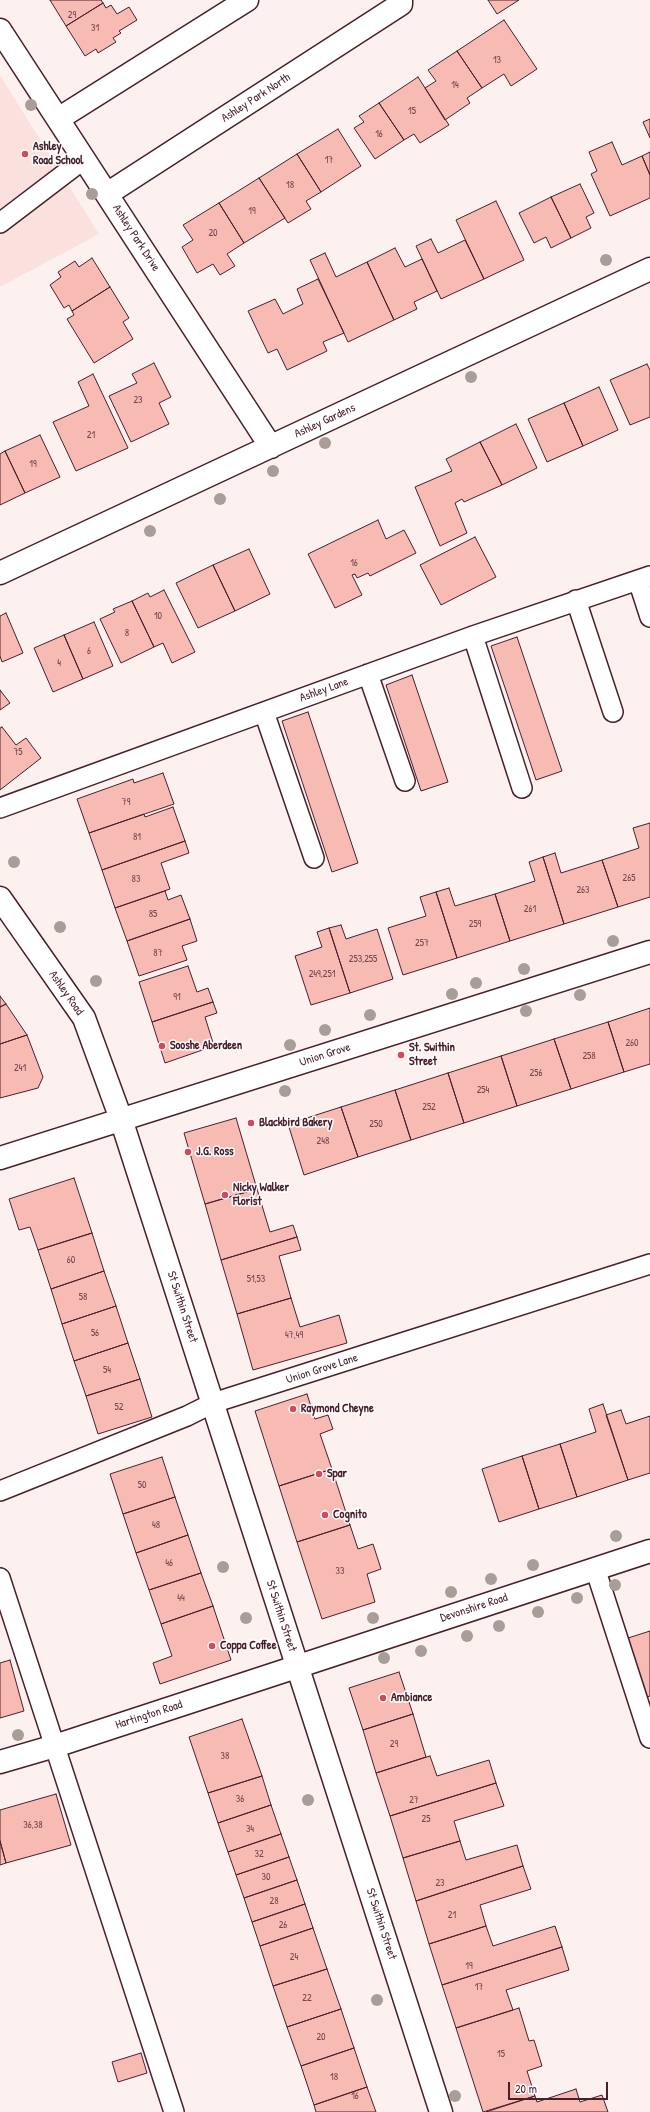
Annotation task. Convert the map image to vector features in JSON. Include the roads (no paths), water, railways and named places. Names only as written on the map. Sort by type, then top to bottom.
[{"type":"street","points":[[58,119],[247,0]]},
{"type":"street","name":"Ashley Park North","points":[[107,194],[401,4],[401,0]]},
{"type":"street","name":"Ashley Park Drive","points":[[0,30],[271,447]]},
{"type":"street","name":"Ashley Gardens","points":[[0,573],[650,269]]},
{"type":"street","name":"Ashley Road","points":[[0,898],[84,1018],[121,1119]]},
{"type":"street","name":"Union Grove","points":[[0,1158],[650,952]]},
{"type":"street","name":"St Swithin Street","points":[[121,1119],[441,2112]]},
{"type":"street","name":"Devonshire Road","points":[[298,1667],[650,1551]]},
{"type":"street","name":"Hartington Road","points":[[0,1762],[55,1746],[298,1667]]},
{"type":"lane","points":[[0,223],[84,159]]},
{"type":"lane","points":[[644,578],[650,616]]},
{"type":"lane","name":"Ashley Lane","points":[[0,808],[473,636],[644,578]]},
{"type":"lane","points":[[576,600],[613,712]]},
{"type":"lane","points":[[473,636],[522,788]]},
{"type":"lane","points":[[368,674],[404,781]]},
{"type":"lane","points":[[264,712],[314,858]]},
{"type":"lane","name":"Union Grove Lane","points":[[0,1491],[187,1416],[213,1404],[650,1264]]},
{"type":"lane","points":[[595,1568],[650,1738]]},
{"type":"lane","points":[[0,1578],[174,2112]]},
{"type":"place","name":"Ashley Road School","points":[[25,154]]},
{"type":"place","name":"Sooshe Aberdeen","points":[[162,1046]]},
{"type":"place","name":"St. Swithin Street","points":[[401,1055]]},
{"type":"place","name":"Blackbird Bakery","points":[[251,1123]]},
{"type":"place","name":"J.G. Ross","points":[[188,1152]]},
{"type":"place","name":"Nicky Walker Florist","points":[[225,1195]]},
{"type":"place","name":"Raymond Cheyne","points":[[293,1409]]},
{"type":"place","name":"Spar","points":[[319,1474]]},
{"type":"place","name":"Cognito","points":[[325,1515]]},
{"type":"place","name":"Coppa Coffee","points":[[212,1646]]},
{"type":"place","name":"Ambiance","points":[[383,1698]]}]
